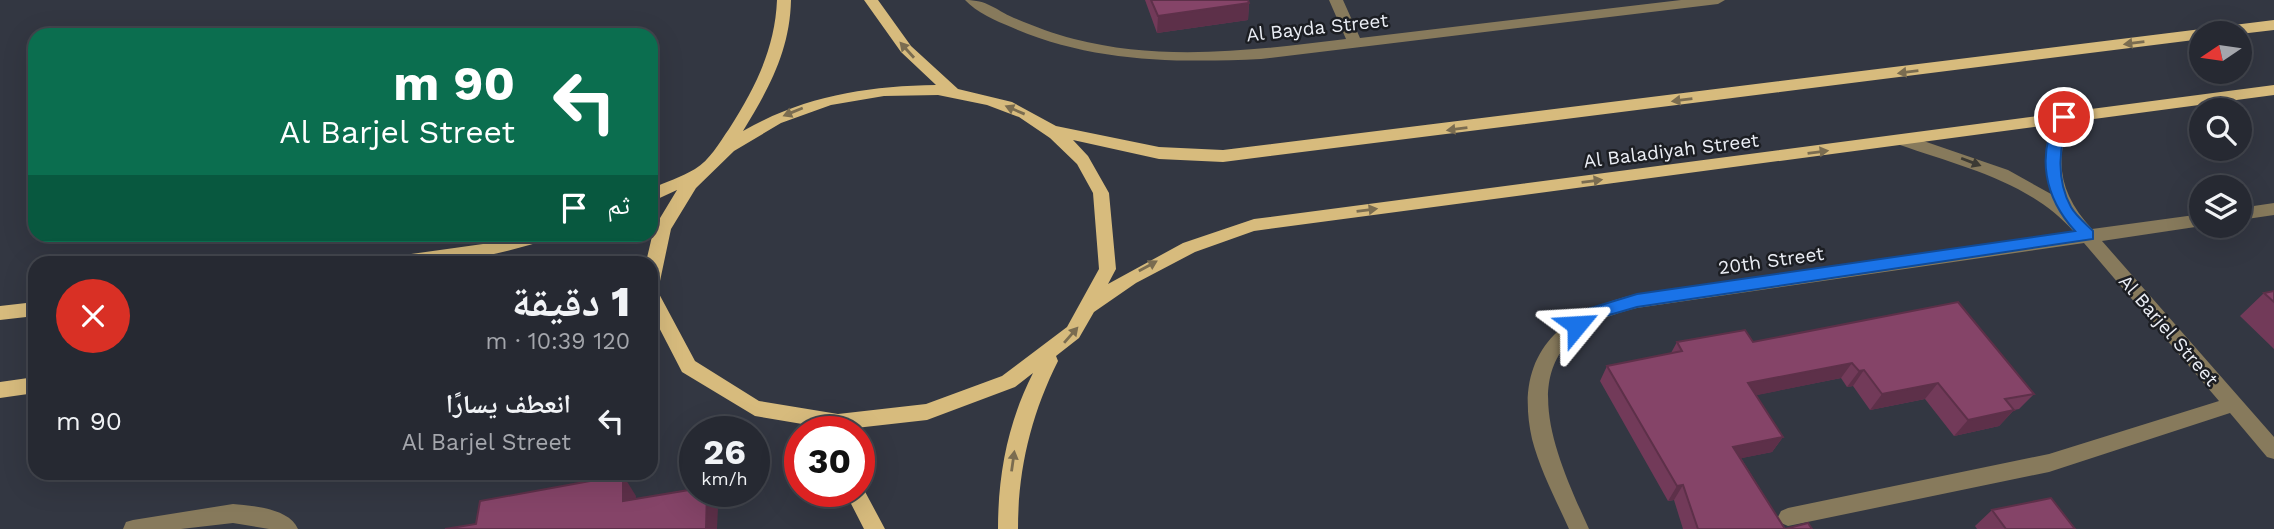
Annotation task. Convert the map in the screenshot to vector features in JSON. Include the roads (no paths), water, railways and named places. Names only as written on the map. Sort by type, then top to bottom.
[{"type":"main road","points":[[721,153],[760,92],[773,65],[781,38],[784,0]]},
{"type":"main road","points":[[871,0],[906,49],[952,92]]},
{"type":"main road","points":[[2252,28],[2274,25]]},
{"type":"main road","points":[[1052,130],[1159,153],[1223,156],[2189,36]]},
{"type":"main road","points":[[658,239],[677,200],[699,173],[721,153],[754,130],[791,112],[831,99],[871,91],[912,89],[952,92],[989,100],[1022,112],[1052,130],[1076,152],[1095,177],[1106,206],[1110,238],[1107,260],[1093,305],[1075,331],[1052,356],[1017,383],[976,405],[930,421],[875,430]]},
{"type":"main road","name":"Al Baladiyah Street","points":[[1093,305],[1128,277],[1168,255],[1210,237],[1255,225],[1906,141],[2274,90]]},
{"type":"main road","points":[[658,193],[699,173]]},
{"type":"main road","points":[[444,256],[514,242]]},
{"type":"main road","points":[[0,313],[28,310]]},
{"type":"main road","points":[[658,325],[666,350],[691,376],[718,397],[784,426]]},
{"type":"main road","points":[[1008,529],[1007,503],[1014,450],[1030,401],[1052,356]]},
{"type":"main road","points":[[0,390],[28,386]]},
{"type":"main road","points":[[863,507],[875,529]]},
{"type":"street","name":"Al Bayda Street","points":[[972,0],[1014,24],[1044,36],[1112,52],[1149,56],[1224,56],[1718,0]]},
{"type":"street","points":[[1336,0],[1356,43]]},
{"type":"street","points":[[1578,0],[1588,15]]},
{"type":"street","name":"Al Barjel Street","points":[[2064,117],[2056,133],[2052,168],[2064,209]]},
{"type":"street","name":"Al Barjel Street","points":[[1906,141],[1992,170],[2064,209],[2274,451]]},
{"type":"street","points":[[2252,212],[2274,209]]},
{"type":"street","name":"20th Street","points":[[1579,529],[1548,459],[1535,413],[1540,371],[1560,337],[1594,313],[1637,300],[2189,222]]},
{"type":"street","points":[[1788,517],[2049,463],[2234,404]]},
{"type":"street","points":[[133,529],[244,514],[271,519],[288,529]]}]
